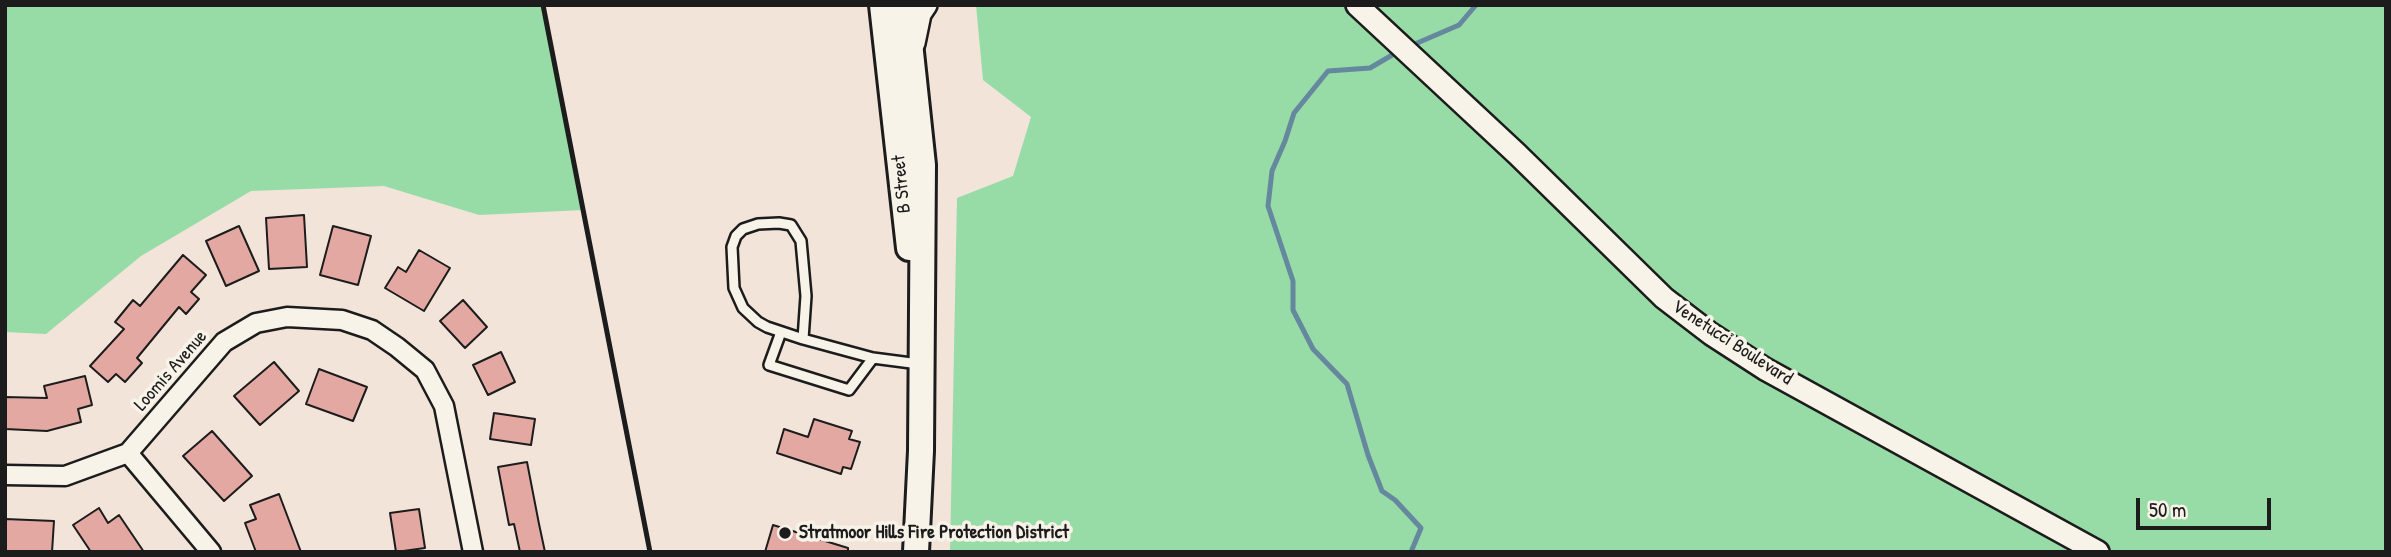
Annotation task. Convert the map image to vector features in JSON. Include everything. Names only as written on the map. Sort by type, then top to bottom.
[{"type":"main road","name":"B Street","points":[[882,5],[921,364]]},
{"type":"main road","name":"B Street","points":[[906,5],[923,165],[916,552]]},
{"type":"street","points":[[912,55],[920,14],[926,5]]},
{"type":"street","name":"Venetucci Boulevard","points":[[1357,5],[1664,298],[1711,334],[1765,369],[2098,552]]},
{"type":"street","name":"Loomis Avenue","points":[[128,453],[224,341],[256,323],[288,317],[342,320],[372,330],[425,370],[444,406],[473,552]]},
{"type":"street","points":[[5,475],[65,476],[128,453],[211,552]]},
{"type":"lane","points":[[803,339],[806,296],[802,241],[791,225],[758,224],[743,229],[736,236],[732,247],[734,288],[743,308],[758,322],[803,339],[873,358],[921,364]]},
{"type":"lane","points":[[781,332],[769,365],[849,390],[873,358]]},
{"type":"green space","points":[[5,5],[543,5],[583,210],[479,215],[384,186],[251,191],[141,256],[46,334],[5,332]]},
{"type":"green space","points":[[976,5],[2386,5],[2386,552],[950,552],[957,198],[1013,176],[1031,117],[983,80]]},
{"type":"building","points":[[304,215],[307,267],[269,269],[266,218]]},
{"type":"building","points":[[239,226],[259,271],[226,286],[206,241]]},
{"type":"building","points":[[333,226],[371,236],[358,285],[320,275]]},
{"type":"building","points":[[419,250],[450,268],[424,311],[385,288],[398,267],[406,272]]},
{"type":"building","points":[[183,255],[206,275],[191,292],[199,299],[186,314],[179,307],[137,358],[142,363],[125,382],[116,374],[108,382],[90,366],[124,329],[115,322],[133,300],[140,306]]},
{"type":"building","points":[[463,300],[487,327],[465,348],[440,321]]},
{"type":"building","points":[[501,352],[515,382],[488,395],[473,365]]},
{"type":"building","points":[[274,362],[299,391],[260,425],[234,396]]},
{"type":"building","points":[[319,369],[367,387],[353,421],[306,404]]},
{"type":"building","points":[[85,376],[92,405],[78,409],[81,422],[47,431],[5,429],[5,397],[47,398],[44,386]]},
{"type":"building","points":[[494,413],[535,419],[531,445],[490,439]]},
{"type":"building","points":[[814,419],[852,431],[849,439],[860,442],[851,469],[843,467],[841,474],[777,453],[784,429],[808,437]]},
{"type":"building","points":[[212,431],[252,476],[224,501],[183,456]]},
{"type":"building","points":[[527,462],[545,552],[520,552],[514,524],[509,525],[498,467]]},
{"type":"building","points":[[279,494],[301,552],[256,552],[245,523],[256,519],[250,505]]},
{"type":"building","points":[[99,508],[108,523],[119,515],[144,552],[91,552],[73,525]]},
{"type":"building","points":[[419,509],[425,548],[396,552],[390,513]]},
{"type":"building","points":[[5,519],[54,521],[52,552],[5,552]]},
{"type":"building","name":"Stratmoor Hills Fire Protection District","points":[[773,525],[848,548],[848,552],[765,552]]},
{"type":"waterway","points":[[1408,47],[1459,25],[1476,5]]},
{"type":"waterway","points":[[1399,51],[1370,68],[1328,71],[1294,113],[1272,171],[1268,206],[1293,281],[1293,310],[1313,349],[1347,384],[1368,455],[1382,491],[1395,500],[1421,528],[1411,552]]},
{"type":"railway","points":[[543,5],[650,552]]},
{"type":"place","name":"Stratmoor Hills Fire Protection District","points":[[785,533]]}]
